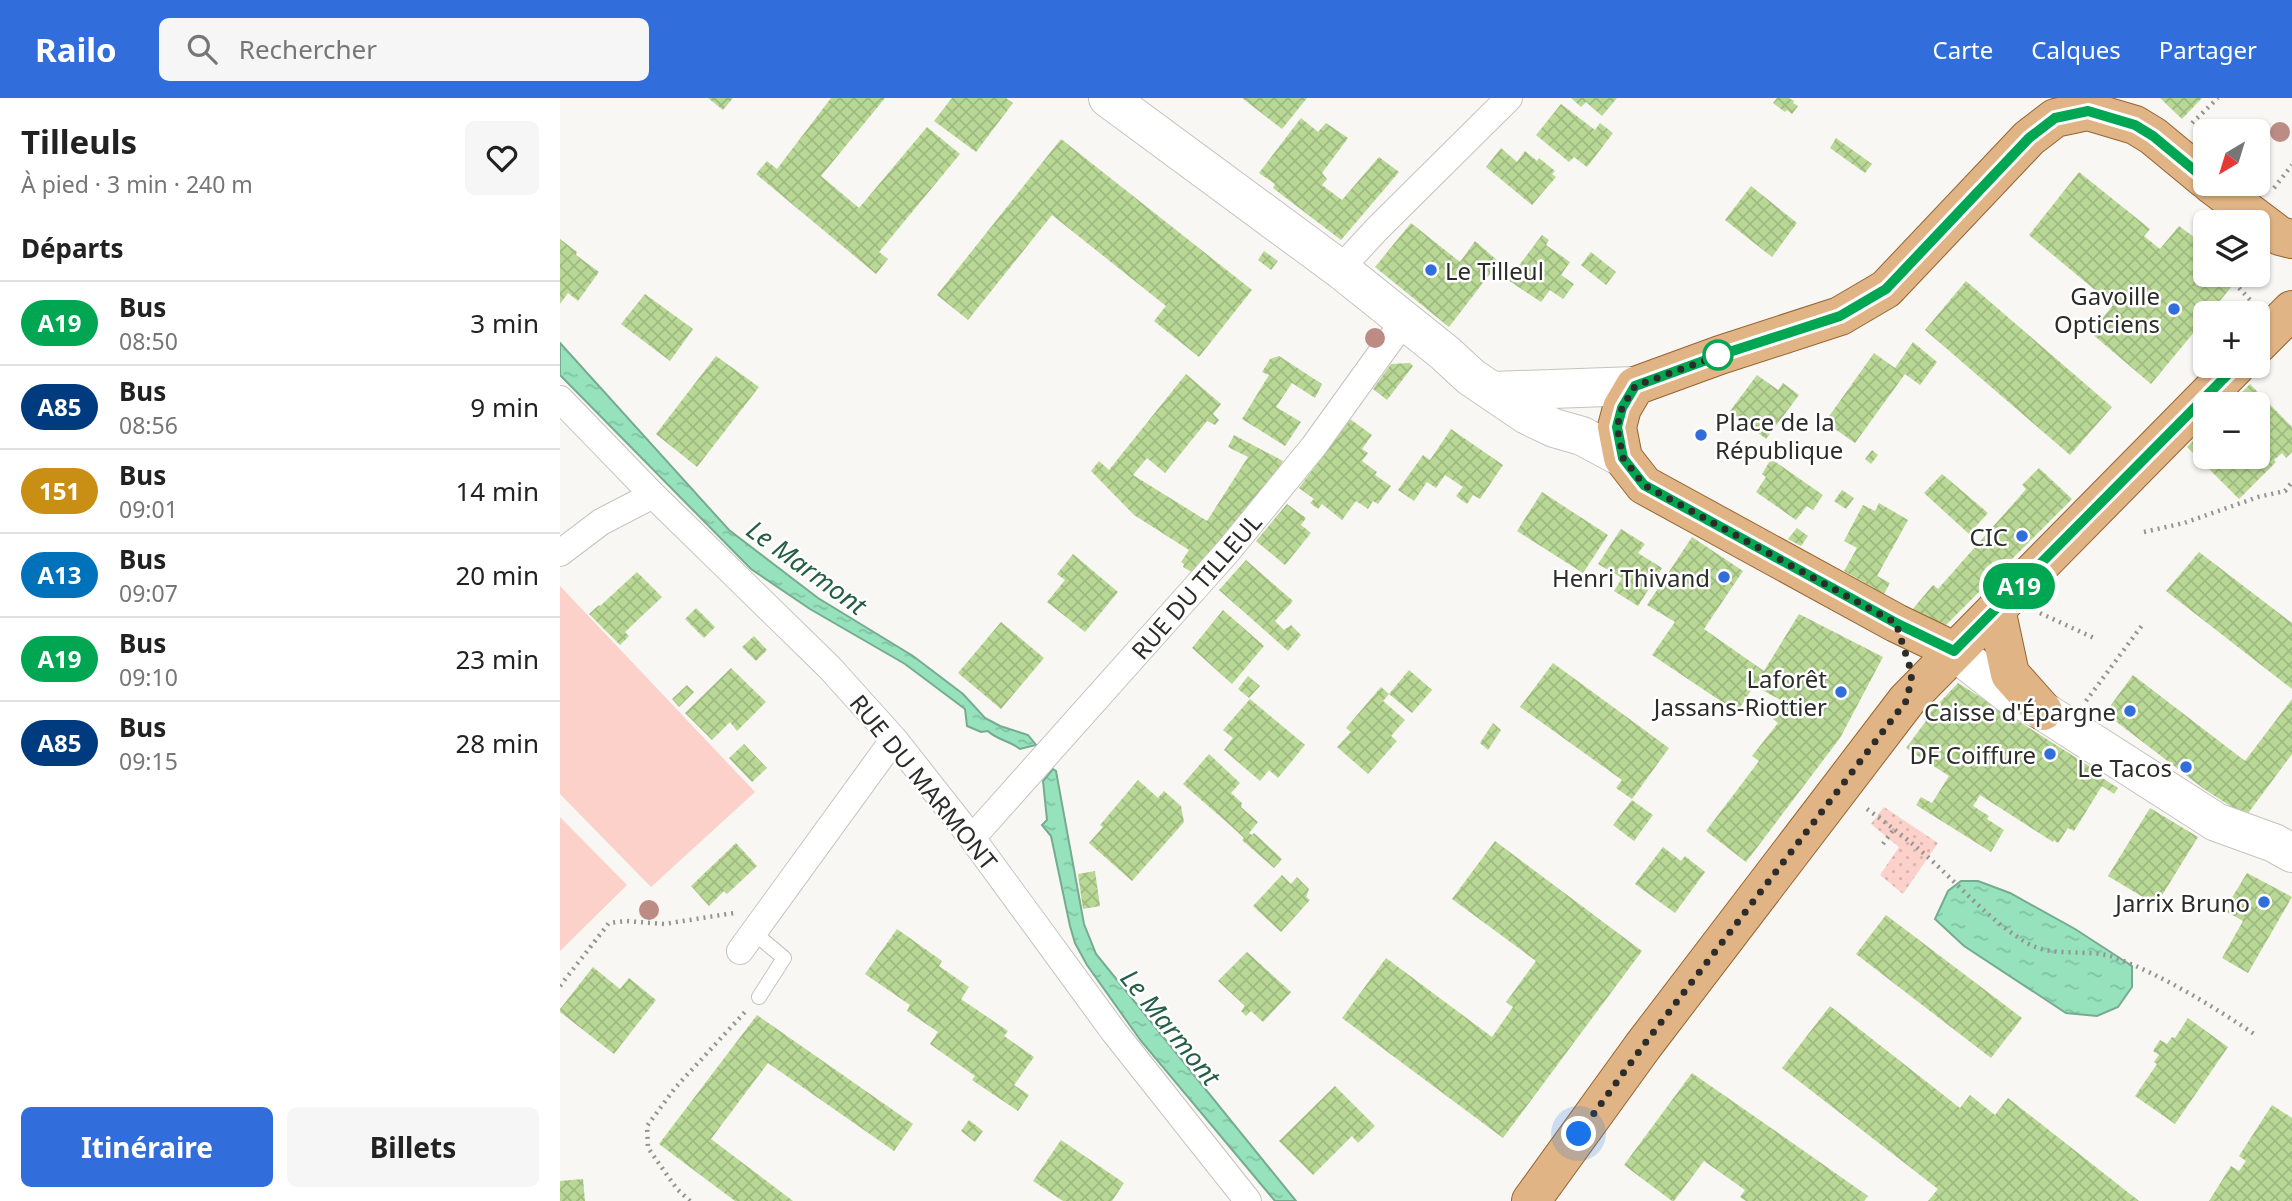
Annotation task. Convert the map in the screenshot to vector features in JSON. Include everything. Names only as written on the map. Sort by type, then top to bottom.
[{"type":"main road","points":[[1108,98],[1340,269],[1445,352],[1471,377],[1527,415],[1554,428],[1582,436],[1623,458],[1644,485],[1896,623],[1954,651],[2009,694],[2043,711],[2216,822],[2286,844]]},
{"type":"main road","points":[[1493,391],[1635,386],[1840,316],[1886,289],[2029,138],[2055,118],[2088,104],[2153,136],[2193,169]]},
{"type":"main road","points":[[2226,196],[2288,245]]},
{"type":"main road","points":[[2270,332],[2292,310]]},
{"type":"main road","points":[[1531,1201],[1643,1046],[1907,700],[2224,378]]},
{"type":"main road","points":[[1623,458],[1617,427],[1622,408],[1635,386]]},
{"type":"main road","points":[[1996,609],[2010,674],[2043,711]]},
{"type":"main road","points":[[1896,623],[1912,674],[1907,700]]},
{"type":"street","points":[[1340,269],[1509,98]]},
{"type":"street","name":"RUE DU TILLEUL","points":[[972,838],[1228,551],[1314,446],[1404,321]]},
{"type":"street","name":"RUE DU MARMONT","points":[[560,399],[653,495],[830,668],[894,739],[972,838],[1114,1032],[1248,1201]]},
{"type":"street","points":[[560,553],[601,522],[653,495]]},
{"type":"street","points":[[751,934],[894,739]]},
{"type":"lane","points":[[751,934],[784,958],[759,997]]},
{"type":"path","points":[[2187,128],[2218,98]]},
{"type":"path","points":[[2267,197],[2292,165]]},
{"type":"path","points":[[2144,532],[2184,523],[2258,497],[2285,491],[2292,482]]},
{"type":"path","points":[[2062,622],[2094,638]]},
{"type":"path","points":[[2097,686],[2143,624]]},
{"type":"path","points":[[1860,804],[1929,858],[1985,911],[2029,944],[2060,953],[2089,953],[2114,957],[2226,1015],[2256,1036]]},
{"type":"path","points":[[1883,844],[1894,829]]},
{"type":"path","points":[[560,986],[609,923],[626,921],[664,924],[731,913],[751,934]]},
{"type":"path","points":[[690,1201],[677,1189],[648,1148],[647,1126],[675,1088],[759,997]]},
{"type":"shaded area","points":[[560,586],[755,792],[651,887],[560,794]]},
{"type":"shaded area","points":[[1884,807],[1938,843],[1903,894],[1880,875],[1899,847],[1871,824]]},
{"type":"shaded area","points":[[560,817],[627,885],[560,951]]},
{"type":"water","points":[[560,343],[729,530],[818,598],[913,656],[963,694],[985,718],[1028,735],[1036,745],[1020,749],[988,731],[981,732],[967,726],[965,709],[905,664],[810,609],[751,569],[560,375]]},
{"type":"water","points":[[1053,769],[1056,771],[1084,924],[1096,954],[1296,1201],[1275,1201],[1141,1041],[1087,965],[1075,943],[1070,926],[1051,836],[1042,825],[1047,820],[1043,781]]},
{"type":"water","points":[[1961,881],[1978,881],[2010,893],[2075,929],[2132,966],[2132,987],[2118,1007],[2097,1016],[2066,1013],[1964,946],[1935,919],[1948,891]]},
{"type":"building","points":[[708,98],[733,98],[723,110]]},
{"type":"building","points":[[831,98],[885,98],[821,176],[859,208],[927,127],[960,154],[879,252],[888,259],[876,274],[756,174],[767,161],[777,169]]},
{"type":"building","points":[[952,98],[1006,98],[1013,103],[976,152],[934,121]]},
{"type":"building","points":[[1242,98],[1307,98],[1282,129]]},
{"type":"building","points":[[1571,98],[1617,98],[1602,116],[1586,102],[1581,107]]},
{"type":"building","points":[[1777,98],[1789,98],[1798,106],[1792,114],[1787,110],[1785,112],[1773,103]]},
{"type":"building","points":[[2160,98],[2202,98],[2182,119]]},
{"type":"building","points":[[1561,104],[1595,130],[1600,123],[1613,133],[1587,167],[1574,157],[1569,162],[1536,135]]},
{"type":"building","points":[[1301,118],[1318,132],[1326,123],[1348,138],[1322,173],[1327,179],[1322,185],[1342,200],[1379,157],[1399,172],[1341,240],[1273,188],[1275,184],[1259,173]]},
{"type":"building","points":[[1836,138],[1872,164],[1865,173],[1830,148]]},
{"type":"building","points":[[1061,139],[1252,290],[1199,357],[1154,321],[1166,306],[1052,215],[968,320],[937,295]]},
{"type":"building","points":[[1501,148],[1517,162],[1525,151],[1555,171],[1552,174],[1556,177],[1532,205],[1486,167]]},
{"type":"building","points":[[2079,172],[2150,229],[2144,236],[2160,249],[2179,226],[2193,236],[2193,287],[2231,287],[2220,301],[2193,301],[2193,333],[2151,384],[2091,333],[2113,305],[2029,235]]},
{"type":"building","points":[[1751,186],[1797,223],[1772,257],[1725,220]]},
{"type":"building","points":[[1411,223],[1460,262],[1475,241],[1499,262],[1449,327],[1375,267]]},
{"type":"building","points":[[1542,235],[1549,240],[1546,245],[1570,262],[1561,275],[1574,284],[1563,299],[1550,290],[1541,302],[1508,280]]},
{"type":"building","points":[[560,239],[599,272],[578,301],[568,293],[560,304]]},
{"type":"building","points":[[1264,251],[1278,261],[1271,270],[1258,260]]},
{"type":"building","points":[[1591,252],[1616,272],[1606,285],[1581,265]]},
{"type":"building","points":[[1966,281],[2112,407],[2070,455],[1925,330]]},
{"type":"building","points":[[645,294],[693,329],[670,361],[621,324]]},
{"type":"building","points":[[1913,342],[1937,362],[1920,385],[1905,374],[1855,443],[1825,422],[1874,353],[1895,368]]},
{"type":"building","points":[[716,356],[759,387],[697,467],[656,434]]},
{"type":"building","points":[[1279,356],[1322,384],[1315,398],[1292,383],[1276,407],[1301,422],[1285,446],[1242,419],[1269,375],[1262,372],[1270,359]]},
{"type":"building","points":[[1410,363],[1413,366],[1387,400],[1373,389],[1391,364]]},
{"type":"building","points":[[1186,374],[1221,404],[1213,414],[1219,420],[1215,425],[1207,421],[1165,473],[1147,458],[1133,475],[1207,521],[1248,457],[1228,447],[1234,435],[1283,461],[1265,493],[1195,574],[1183,567],[1181,562],[1189,550],[1134,515],[1091,471],[1099,461],[1109,470]]},
{"type":"building","points":[[1757,375],[1778,390],[1783,383],[1799,395],[1766,439],[1730,411]]},
{"type":"building","points":[[2250,384],[2258,392],[2242,392]]},
{"type":"building","points":[[2270,404],[2292,427],[2292,452],[2286,458],[2282,453],[2274,460],[2276,462],[2270,468]]},
{"type":"building","points":[[1350,419],[1372,435],[1362,449],[1368,453],[1362,461],[1377,472],[1375,475],[1391,486],[1378,504],[1373,501],[1368,509],[1356,501],[1342,520],[1322,504],[1318,509],[1310,503],[1314,499],[1299,488]]},
{"type":"building","points":[[1451,429],[1503,465],[1480,499],[1473,495],[1467,504],[1456,496],[1463,487],[1445,475],[1436,488],[1427,482],[1414,501],[1398,490],[1423,455],[1430,460]]},
{"type":"building","points":[[2193,441],[2193,453],[2187,447]]},
{"type":"building","points":[[1872,450],[1878,455],[1871,464],[1865,459]]},
{"type":"building","points":[[1771,459],[1823,495],[1813,510],[1807,506],[1796,520],[1756,492],[1766,477],[1762,474]]},
{"type":"building","points":[[2039,468],[2072,499],[1944,627],[1912,610],[1933,585],[1938,589],[2021,495],[2026,489],[2022,485]]},
{"type":"building","points":[[2209,469],[2269,469],[2239,499]]},
{"type":"building","points":[[1942,474],[1988,513],[1969,534],[1924,493]]},
{"type":"building","points":[[1842,490],[1854,498],[1846,509],[1834,501]]},
{"type":"building","points":[[1542,492],[1608,535],[1583,573],[1517,531]]},
{"type":"building","points":[[1879,503],[1908,520],[1877,576],[1890,583],[1884,594],[1844,571],[1857,548],[1844,541],[1863,505],[1875,511]]},
{"type":"building","points":[[1287,504],[1306,518],[1301,525],[1311,533],[1285,565],[1256,541]]},
{"type":"building","points":[[1797,528],[1808,536],[1801,546],[1788,539]]},
{"type":"building","points":[[1621,529],[1645,544],[1638,553],[1662,568],[1638,606],[1614,591],[1622,578],[1598,564]]},
{"type":"building","points":[[1692,537],[1743,571],[1704,629],[1764,671],[1799,614],[1883,657],[1840,738],[1746,862],[1706,831],[1759,761],[1752,756],[1778,723],[1773,719],[1781,700],[1754,686],[1737,712],[1652,655],[1675,622],[1647,605]]},
{"type":"building","points":[[2199,552],[2292,623],[2292,689],[2166,591]]},
{"type":"building","points":[[1073,554],[1118,592],[1085,632],[1047,602],[1065,580],[1057,574]]},
{"type":"building","points":[[1246,560],[1293,601],[1275,621],[1284,630],[1291,625],[1301,635],[1288,651],[1219,590]]},
{"type":"building","points":[[637,572],[662,597],[625,632],[629,636],[620,645],[589,614]]},
{"type":"building","points":[[696,608],[715,627],[704,638],[685,619]]},
{"type":"building","points":[[1223,610],[1264,646],[1232,684],[1192,648]]},
{"type":"building","points":[[1001,622],[1044,658],[1001,709],[958,673]]},
{"type":"building","points":[[754,636],[767,650],[756,661],[742,647]]},
{"type":"building","points":[[1553,663],[1669,748],[1632,799],[1616,788],[1622,780],[1520,707]]},
{"type":"building","points":[[731,668],[766,702],[737,731],[730,722],[712,740],[685,713]]},
{"type":"building","points":[[1409,670],[1432,690],[1412,713],[1389,694]]},
{"type":"building","points":[[2133,675],[2245,761],[2292,699],[2292,754],[2246,816],[2204,789],[2105,713]]},
{"type":"building","points":[[1248,676],[1260,686],[1249,698],[1238,689]]},
{"type":"building","points":[[1958,683],[2097,771],[2096,774],[2118,788],[2114,794],[2102,786],[2074,831],[2068,828],[2058,843],[1980,795],[1973,806],[2004,830],[1991,852],[1916,805],[1921,797],[1932,803],[1949,776],[1906,748],[1926,721],[1924,719]]},
{"type":"building","points":[[687,685],[694,692],[679,707],[672,699]]},
{"type":"building","points":[[1381,687],[1389,694],[1383,701],[1405,720],[1391,736],[1397,741],[1368,774],[1337,747],[1351,732],[1346,728]]},
{"type":"building","points":[[1250,699],[1305,745],[1278,778],[1269,770],[1260,781],[1224,750],[1233,738],[1223,730]]},
{"type":"building","points":[[1493,723],[1501,730],[1488,750],[1480,743]]},
{"type":"building","points":[[744,744],[767,768],[752,782],[729,758]]},
{"type":"building","points":[[1209,754],[1240,783],[1231,793],[1242,803],[1241,807],[1258,822],[1249,833],[1254,833],[1282,859],[1274,868],[1183,784]]},
{"type":"building","points":[[1138,780],[1158,798],[1164,791],[1181,806],[1184,822],[1132,881],[1089,843],[1103,827],[1100,825]]},
{"type":"building","points":[[1632,800],[1653,815],[1634,841],[1613,825]]},
{"type":"building","points":[[2150,808],[2198,837],[2156,905],[2108,876]]},
{"type":"building","points":[[1495,841],[1642,951],[1503,1138],[1342,1018],[1386,958],[1492,1037],[1513,1007],[1506,1002],[1536,961],[1452,899]]},
{"type":"building","points":[[736,843],[757,866],[727,894],[724,891],[709,906],[691,886]]},
{"type":"building","points":[[1663,847],[1681,861],[1685,856],[1705,872],[1675,913],[1635,884]]},
{"type":"building","points":[[1095,871],[1100,906],[1083,909],[1078,874]]},
{"type":"building","points":[[2247,873],[2292,897],[2248,973],[2222,958],[2243,921],[2227,912],[2231,906],[2228,904]]},
{"type":"building","points":[[1282,875],[1291,884],[1297,877],[1309,889],[1306,897],[1310,900],[1281,932],[1253,906]]},
{"type":"building","points":[[1886,915],[2022,1018],[1991,1058],[1856,954]]},
{"type":"building","points":[[897,929],[942,961],[939,966],[969,987],[961,999],[1008,1031],[1004,1036],[1034,1057],[1014,1085],[1029,1095],[1018,1111],[972,1080],[975,1076],[930,1044],[938,1032],[907,1011],[910,1005],[865,974]]},
{"type":"building","points":[[1247,952],[1291,992],[1263,1022],[1251,1011],[1246,1016],[1241,1011],[1245,1006],[1218,981]]},
{"type":"building","points":[[593,967],[620,989],[629,978],[656,1000],[614,1054],[560,1012]]},
{"type":"building","points":[[1830,1006],[1960,1108],[1970,1095],[1995,1115],[2008,1098],[2139,1201],[1928,1201],[1938,1189],[1782,1068]]},
{"type":"building","points":[[757,1015],[913,1124],[894,1151],[768,1063],[711,1139],[793,1201],[735,1201],[659,1144]]},
{"type":"building","points":[[2188,1018],[2228,1047],[2175,1124],[2135,1096],[2157,1064],[2154,1062],[2159,1055],[2153,1051],[2160,1040],[2167,1044],[2172,1037],[2175,1038]]},
{"type":"building","points":[[1692,1073],[1868,1196],[1864,1201],[1746,1201],[1740,1197],[1745,1190],[1704,1161],[1672,1201],[1624,1165]]},
{"type":"building","points":[[1335,1086],[1375,1126],[1358,1143],[1352,1136],[1313,1175],[1279,1141]]},
{"type":"building","points":[[2272,1105],[2292,1118],[2292,1201],[2209,1201],[2231,1166],[2239,1171],[2246,1161],[2239,1156]]},
{"type":"building","points":[[969,1120],[983,1131],[975,1142],[961,1131]]},
{"type":"building","points":[[1061,1140],[1124,1183],[1112,1201],[1063,1201],[1033,1181]]},
{"type":"building","points":[[583,1179],[585,1201],[560,1201],[560,1181]]},
{"type":"bus line","name":"A19","points":[[2193,170],[2153,136],[2115,117],[2088,111],[2055,118],[2029,138],[1886,289],[1840,316],[1635,386],[1622,408],[1617,427],[1623,458],[1644,485],[1896,623],[1954,651],[2224,378]]},
{"type":"place","name":"Le Tilleul","points":[[1431,270]]},
{"type":"place","name":"Gavoille Opticiens","points":[[2174,309]]},
{"type":"place","name":"Place de la République","points":[[1701,435]]},
{"type":"place","name":"CIC","points":[[2022,536]]},
{"type":"place","name":"Henri Thivand","points":[[1724,577]]},
{"type":"place","name":"Laforêt Jassans-Riottier","points":[[1841,692]]},
{"type":"place","name":"Caisse d'Épargne","points":[[2130,711]]},
{"type":"place","name":"DF Coiffure","points":[[2050,754]]},
{"type":"place","name":"Le Tacos","points":[[2186,767]]},
{"type":"place","name":"Jarrix Bruno","points":[[2264,902]]},
{"type":"route","points":[[1579,1134],[1907,700],[1912,674],[1896,623],[1644,485],[1623,458],[1617,427],[1622,408],[1635,386],[1718,355]]},
{"type":"water label","name":"Le Marmont","points":[[807,567]]},
{"type":"water label","name":"Le Marmont","points":[[1171,1027]]}]
